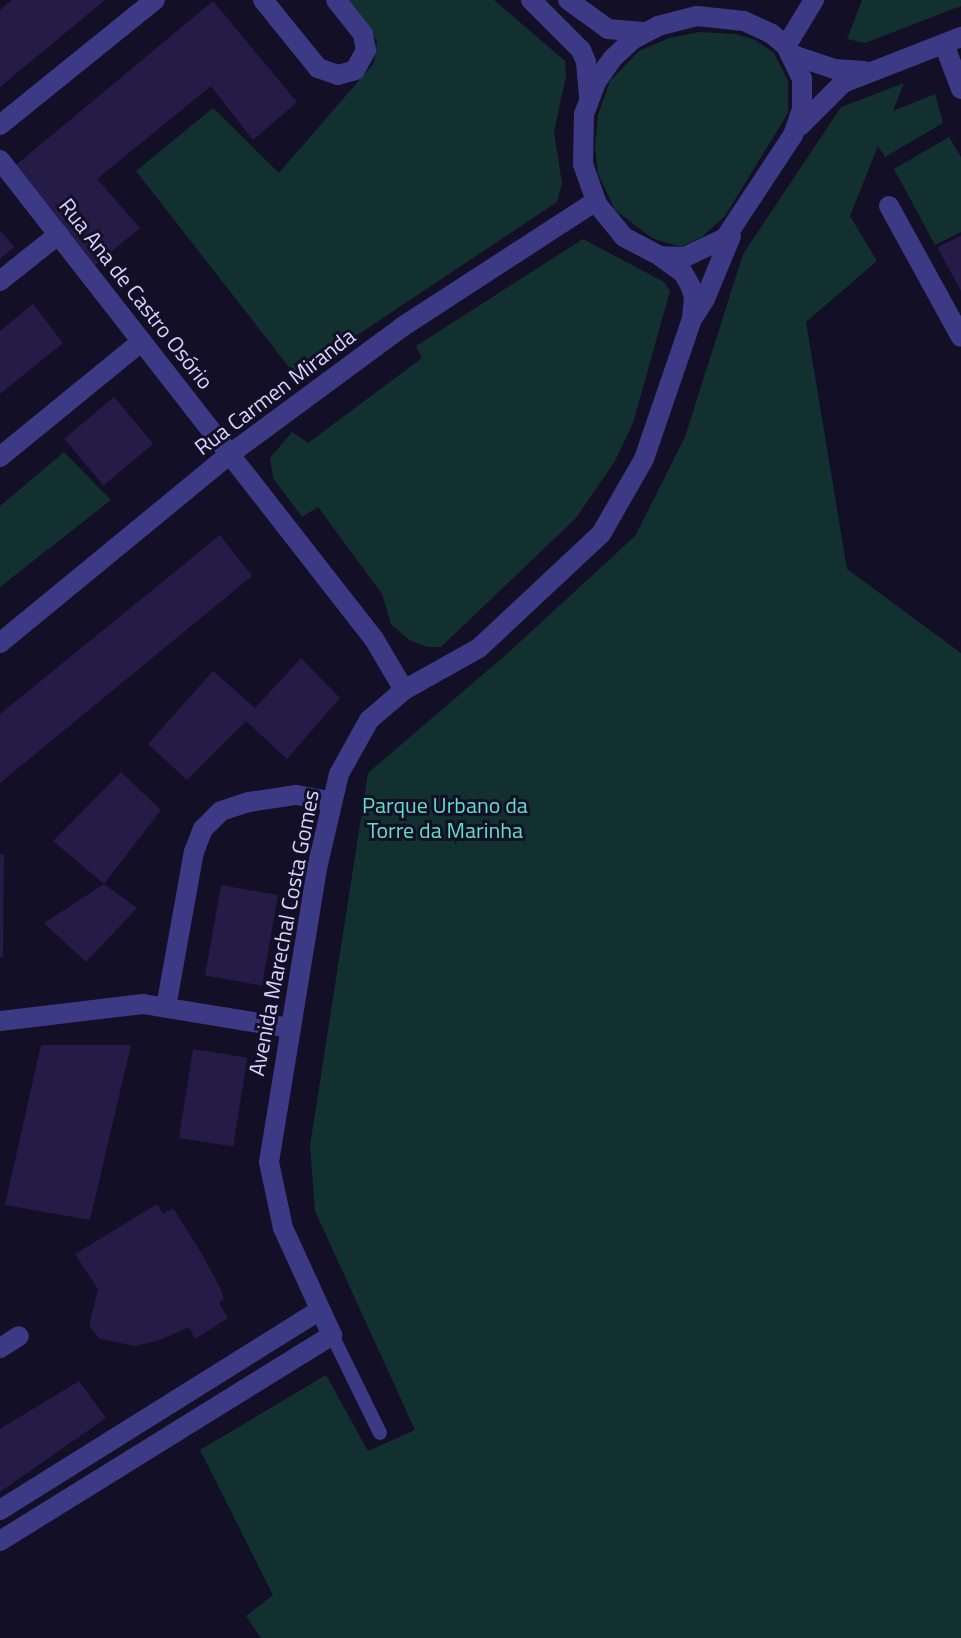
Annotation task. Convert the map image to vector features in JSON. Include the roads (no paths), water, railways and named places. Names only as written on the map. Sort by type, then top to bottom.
[{"type":"street","points":[[0,125],[155,0]]},
{"type":"street","points":[[263,0],[318,68],[338,75],[355,70],[366,50],[363,34],[336,0]]},
{"type":"street","points":[[531,0],[581,50],[586,62],[589,99],[582,149],[587,180],[596,201],[624,237],[660,256],[685,257],[725,238],[736,226],[793,135],[828,95],[864,71],[952,40],[961,89]]},
{"type":"street","points":[[568,0],[608,29],[645,32]]},
{"type":"street","points":[[667,23],[673,0]]},
{"type":"street","points":[[788,50],[814,0]]},
{"type":"street","points":[[589,99],[613,58],[645,32],[697,16],[731,18],[756,26],[788,50],[834,69],[864,71]]},
{"type":"street","points":[[788,50],[797,64],[803,94],[793,135]]},
{"type":"street","name":"Rua Ana de Castro Osório","points":[[0,160],[374,639],[404,690]]},
{"type":"street","name":"Rua Carmen Miranda","points":[[0,643],[230,454],[402,327],[596,201]]},
{"type":"street","points":[[889,206],[961,337]]},
{"type":"street","name":"Avenida Marechal Costa Gomes","points":[[692,319],[705,299],[736,226]]},
{"type":"street","points":[[0,281],[59,234]]},
{"type":"street","name":"Avenida Marechal Costa Gomes","points":[[332,1335],[318,1311],[283,1228],[269,1162],[331,801],[346,757],[369,720],[404,690],[479,648],[601,534],[644,459],[692,319],[694,296],[690,285],[683,273],[660,256]]},
{"type":"street","points":[[0,457],[142,341]]},
{"type":"street","points":[[166,1007],[194,852],[203,829],[221,811],[249,802],[296,795],[331,801]]},
{"type":"street","points":[[0,1021],[129,1004],[166,1007],[290,1028]]},
{"type":"street","points":[[0,1510],[318,1311]]},
{"type":"street","points":[[0,1541],[332,1335]]},
{"type":"street","points":[[0,1348],[19,1336]]},
{"type":"lane","name":"Avenida Marechal Costa Gomes","points":[[332,1335],[380,1433]]},
{"type":"park label","name":"Parque Urbano da Torre da Marinha","points":[[445,818]]}]
